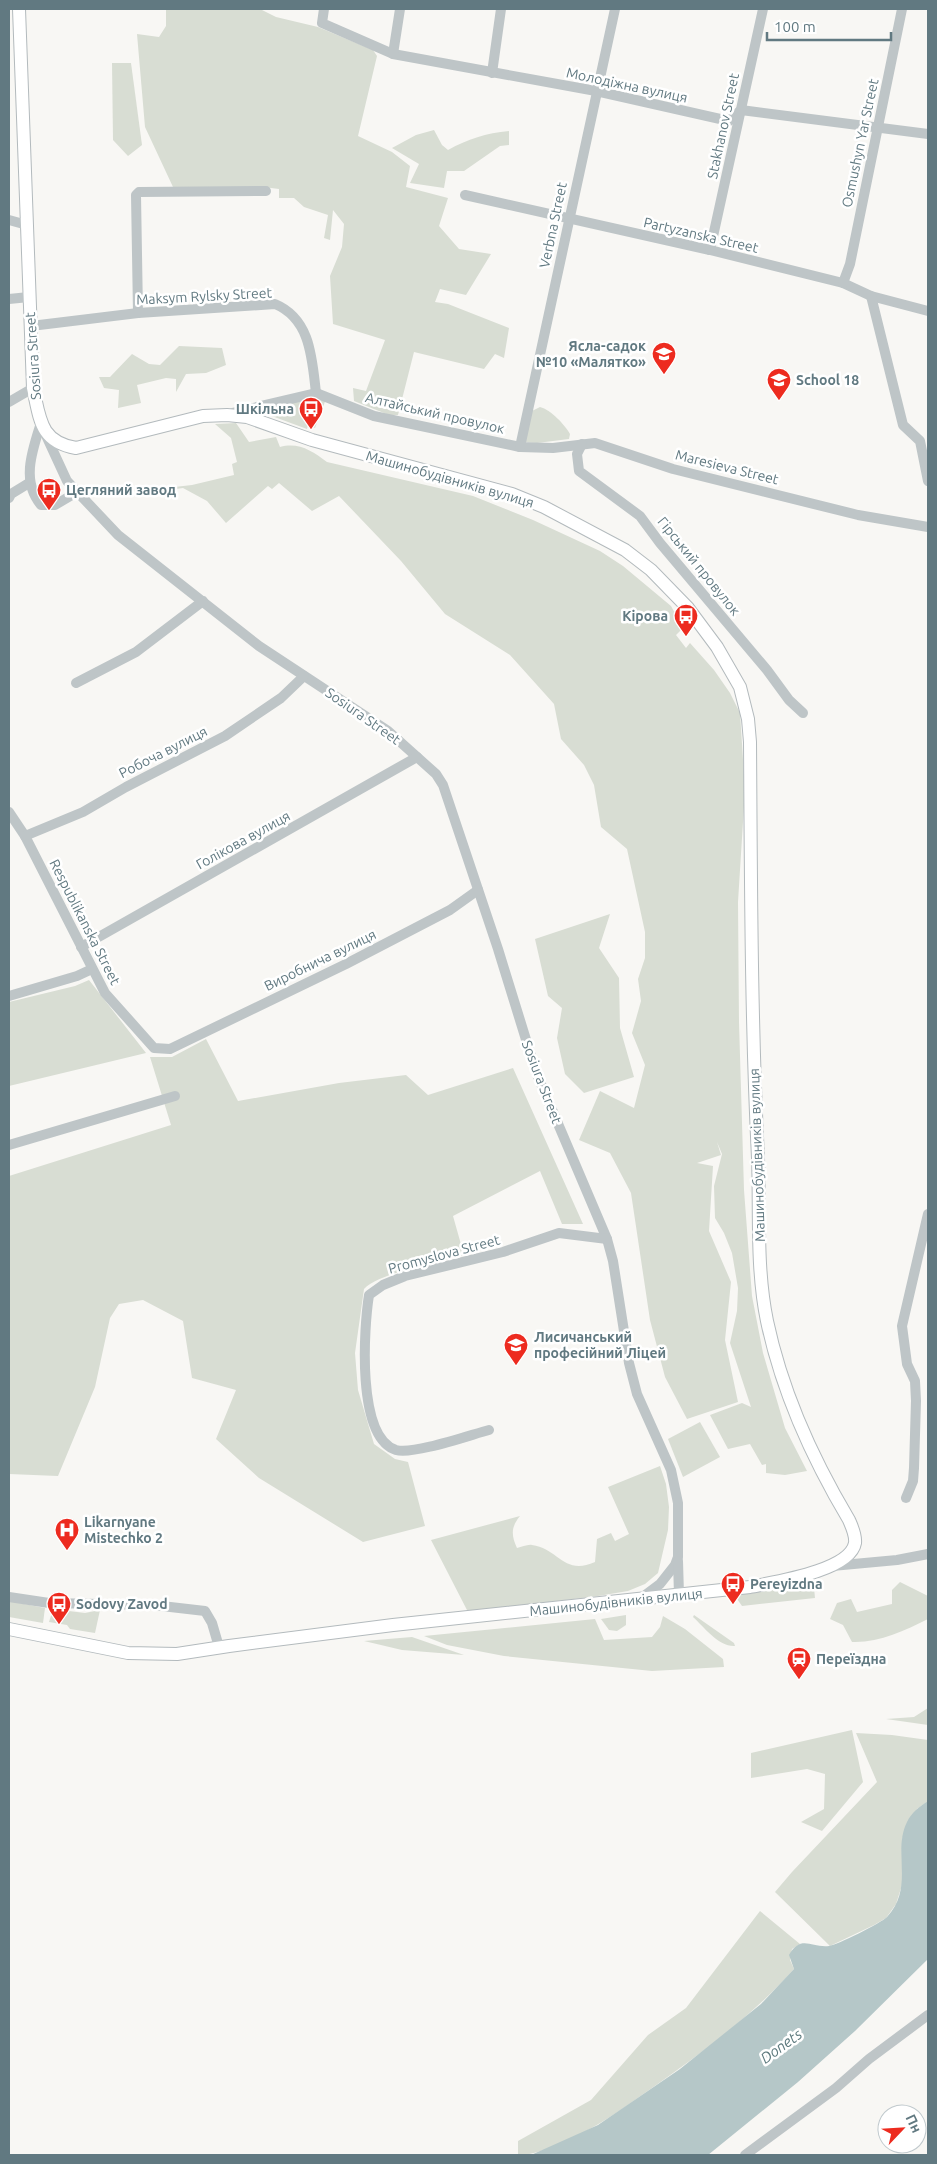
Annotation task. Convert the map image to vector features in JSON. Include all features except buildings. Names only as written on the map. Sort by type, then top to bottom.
[{"type":"main road","name":"Sosiura Street","points":[[18,9],[14,40],[27,225],[33,388],[41,423]]},
{"type":"main road","name":"Машинобудівників вулиця","points":[[9,1629],[128,1653],[177,1654],[393,1625],[750,1587],[785,1580],[831,1566],[842,1560],[855,1543],[854,1532],[799,1424],[783,1380],[767,1320],[761,1268],[753,1043],[750,742],[745,702],[732,670],[717,647],[688,608],[651,570],[625,550],[544,507],[512,494],[312,440],[247,417],[227,415],[203,416],[76,448],[61,445],[50,438],[41,423]]},
{"type":"street","name":"Молодіжна вулиця","points":[[324,9],[322,23],[393,54],[596,91],[729,120],[741,110],[928,134]]},
{"type":"street","points":[[393,54],[400,9]]},
{"type":"street","points":[[492,73],[501,9]]},
{"type":"street","name":"Verbna Street","points":[[520,448],[568,218],[615,9]]},
{"type":"street","name":"Stakhanov Street","points":[[710,250],[763,9]]},
{"type":"street","name":"Osmushyn Yar Street","points":[[843,283],[850,264],[902,9]]},
{"type":"street","points":[[138,313],[136,195],[138,192],[266,191]]},
{"type":"street","name":"Partyzanska Street","points":[[465,195],[710,250],[843,283],[871,296],[928,311]]},
{"type":"street","points":[[9,220],[27,225]]},
{"type":"street","points":[[871,296],[903,425],[920,441],[927,465],[928,481]]},
{"type":"street","points":[[9,299],[29,297]]},
{"type":"street","name":"Maksym Rylsky Street","points":[[31,326],[138,313],[275,304],[286,309],[296,318],[308,340],[316,393]]},
{"type":"street","points":[[9,402],[33,388]]},
{"type":"street","points":[[227,415],[316,393]]},
{"type":"street","name":"Алтайський провулок","points":[[316,393],[374,416],[520,448]]},
{"type":"street","points":[[41,423],[31,455],[29,481],[34,497],[41,505],[55,504],[77,492]]},
{"type":"street","name":"Sosiura Street","points":[[41,423],[67,481],[118,535],[259,646],[388,731],[436,774],[443,785],[536,1072],[608,1239],[629,1363],[637,1394],[671,1470],[676,1486],[678,1503],[679,1595]]},
{"type":"street","name":"Maresieva Street","points":[[520,448],[553,448],[595,442],[673,469],[858,516],[928,527]]},
{"type":"street","name":"Гірський провулок","points":[[582,444],[577,454],[580,471],[640,516],[660,543],[767,670],[789,700],[803,713]]},
{"type":"street","points":[[9,486],[29,481]]},
{"type":"street","points":[[9,498],[11,494],[29,481]]},
{"type":"street","points":[[76,683],[136,652],[203,601]]},
{"type":"street","name":"Робоча вулиця","points":[[26,836],[83,812],[126,787],[225,736],[281,698],[304,676]]},
{"type":"street","name":"Голікова вулиця","points":[[81,948],[418,757]]},
{"type":"street","name":"Respublikanska Street","points":[[9,813],[26,836],[105,993],[154,1048],[170,1049]]},
{"type":"street","name":"Виробнича вулиця","points":[[170,1049],[441,915],[478,890]]},
{"type":"street","points":[[9,996],[77,976],[92,969]]},
{"type":"street","points":[[9,1146],[175,1096]]},
{"type":"street","points":[[906,1498],[913,1481],[916,1401],[915,1381],[906,1364],[902,1326],[916,1260],[926,1236],[928,1214]]},
{"type":"street","name":"Promyslova Street","points":[[490,1430],[410,1450],[396,1450],[381,1440],[375,1427],[366,1395],[364,1366],[366,1314],[369,1295],[383,1285],[404,1276],[503,1252],[559,1233],[608,1239]]},
{"type":"street","points":[[831,1566],[897,1560],[928,1554]]},
{"type":"street","points":[[639,1599],[666,1578],[678,1557]]},
{"type":"street","points":[[9,1596],[49,1603],[153,1605],[205,1611],[212,1623],[219,1647]]},
{"type":"street","points":[[745,2155],[836,2088],[869,2059],[928,2015]]},
{"type":"shaded area","points":[[166,9],[260,9],[276,17],[318,27],[373,50],[377,56],[358,136],[392,152],[410,166],[406,187],[448,198],[439,226],[459,249],[491,254],[466,295],[440,289],[435,302],[448,304],[509,328],[504,358],[495,354],[484,369],[414,352],[398,415],[389,415],[354,401],[353,388],[366,391],[385,340],[333,324],[330,276],[342,247],[344,224],[333,210],[330,240],[324,238],[328,215],[304,207],[294,198],[279,198],[279,189],[263,187],[173,187],[145,127],[137,34],[159,37],[166,26]]},
{"type":"shaded area","points":[[112,63],[131,63],[142,145],[128,156],[113,140]]},
{"type":"shaded area","points":[[434,130],[442,145],[448,150],[477,137],[509,131],[509,145],[500,146],[464,171],[447,171],[444,188],[410,183],[419,164],[392,148],[416,135]]},
{"type":"shaded area","points":[[179,346],[222,348],[226,365],[206,373],[186,374],[176,392],[176,379],[166,378],[137,385],[141,403],[118,408],[119,390],[104,388],[99,377],[110,377],[132,354],[149,364],[160,365]]},
{"type":"shaded area","points":[[318,396],[326,399],[315,428],[308,425],[307,429],[269,415],[271,409]]},
{"type":"shaded area","points":[[540,407],[553,414],[561,422],[570,434],[569,439],[537,443],[525,442],[530,412]]},
{"type":"shaded area","points":[[236,423],[249,442],[276,437],[280,447],[293,446],[305,448],[327,462],[473,496],[533,520],[600,551],[623,566],[671,606],[683,628],[676,635],[686,648],[690,643],[714,670],[730,693],[740,713],[745,790],[738,902],[739,1022],[744,1190],[752,1296],[763,1353],[785,1428],[807,1471],[785,1475],[766,1473],[766,1464],[762,1465],[750,1444],[728,1449],[710,1415],[742,1403],[751,1407],[730,1343],[737,1311],[738,1288],[732,1253],[724,1233],[715,1218],[714,1186],[722,1154],[717,1142],[721,1155],[697,1163],[713,1166],[709,1231],[731,1282],[725,1340],[738,1402],[687,1419],[665,1377],[650,1320],[631,1193],[610,1153],[579,1140],[600,1091],[634,1108],[645,1065],[632,1033],[641,1001],[638,979],[645,958],[645,932],[627,849],[601,827],[594,785],[584,765],[561,739],[554,704],[510,655],[445,614],[401,561],[339,496],[312,511],[279,483],[272,489],[268,486],[226,523],[207,501],[183,488],[148,493],[148,490],[192,485],[234,475],[232,464],[237,462],[231,438],[215,424]]},
{"type":"shaded area","points":[[610,914],[599,948],[619,978],[620,1028],[634,1077],[584,1093],[565,1074],[557,1038],[562,1008],[548,996],[535,939]]},
{"type":"shaded area","points":[[89,980],[146,1053],[9,1086],[9,1002],[75,986]]},
{"type":"shaded area","points":[[206,1039],[238,1101],[339,1083],[406,1075],[428,1095],[513,1068],[583,1224],[562,1224],[540,1171],[453,1216],[464,1255],[395,1273],[371,1283],[364,1289],[355,1353],[358,1390],[374,1444],[395,1459],[408,1462],[425,1526],[363,1542],[259,1478],[216,1439],[236,1390],[192,1378],[183,1321],[143,1300],[119,1304],[110,1318],[95,1387],[58,1476],[9,1474],[9,1176],[171,1125],[150,1057],[172,1057]]},
{"type":"shaded area","points":[[700,1422],[720,1457],[683,1477],[668,1439]]},
{"type":"shaded area","points":[[660,1466],[666,1484],[669,1507],[668,1530],[658,1573],[645,1584],[628,1591],[598,1596],[468,1612],[431,1540],[520,1516],[513,1531],[517,1548],[527,1545],[541,1547],[569,1564],[576,1566],[595,1562],[597,1539],[611,1533],[615,1541],[629,1534],[608,1487]]},
{"type":"shaded area","points":[[813,1578],[815,1598],[742,1606],[735,1596]]},
{"type":"shaded area","points":[[900,1582],[928,1596],[928,1619],[901,1632],[882,1638],[872,1641],[852,1642],[843,1625],[830,1619],[837,1603],[851,1599],[857,1612],[892,1604],[892,1590]]},
{"type":"shaded area","points":[[9,1601],[45,1608],[43,1623],[9,1617]]},
{"type":"shaded area","points":[[53,1609],[85,1613],[100,1610],[95,1633],[70,1629],[67,1625],[49,1622]]},
{"type":"shaded area","points":[[626,1615],[626,1625],[617,1631],[609,1630],[601,1619]]},
{"type":"shaded area","points":[[694,1615],[734,1643],[735,1646],[718,1640],[693,1617]]},
{"type":"shaded area","points":[[663,1616],[685,1629],[723,1659],[724,1667],[652,1671],[504,1656],[447,1645],[424,1636],[595,1619],[604,1640],[652,1637],[660,1627]]},
{"type":"shaded area","points":[[412,1637],[464,1655],[402,1650],[364,1641]]},
{"type":"shaded area","points":[[928,1708],[928,1725],[886,1719],[914,1717]]},
{"type":"shaded area","points":[[852,1730],[863,1782],[822,1831],[801,1822],[824,1809],[825,1774],[807,1769],[751,1778],[751,1753]]},
{"type":"shaded area","points":[[856,1733],[928,1740],[928,1801],[917,1809],[902,1839],[902,1885],[896,1904],[886,1918],[830,1946],[775,1892],[877,1782]]},
{"type":"shaded area","points":[[760,1911],[800,1944],[792,1949],[790,1960],[794,1969],[778,1986],[744,2018],[708,2047],[608,2118],[561,2143],[535,2153],[518,2155],[518,2141],[591,2100],[648,2035],[686,2008]]},
{"type":"water","name":"Donets","points":[[928,1801],[928,1959],[855,2031],[798,2082],[708,2155],[531,2155],[598,2125],[680,2069],[761,2004],[794,1969],[789,1955],[798,1945],[807,1943],[823,1946],[834,1945],[868,1929],[887,1917],[895,1906],[900,1894],[903,1833],[911,1816]]},
{"type":"place","name":"Ясла-садок №10 «Малятко»","points":[[664,375]]},
{"type":"place","name":"School 18","points":[[779,401]]},
{"type":"place","name":"Шкільна","points":[[311,430]]},
{"type":"place","name":"Цегляний завод","points":[[49,511]]},
{"type":"place","name":"Кірова","points":[[686,637]]},
{"type":"place","name":"Лисичанський професійний Ліцей","points":[[516,1366]]},
{"type":"place","name":"Likarnyane Mistechko 2","points":[[67,1551]]},
{"type":"place","name":"Pereyizdna","points":[[733,1605]]},
{"type":"place","name":"Sodovy Zavod","points":[[59,1625]]},
{"type":"place","name":"Переїздна","points":[[799,1680]]}]
